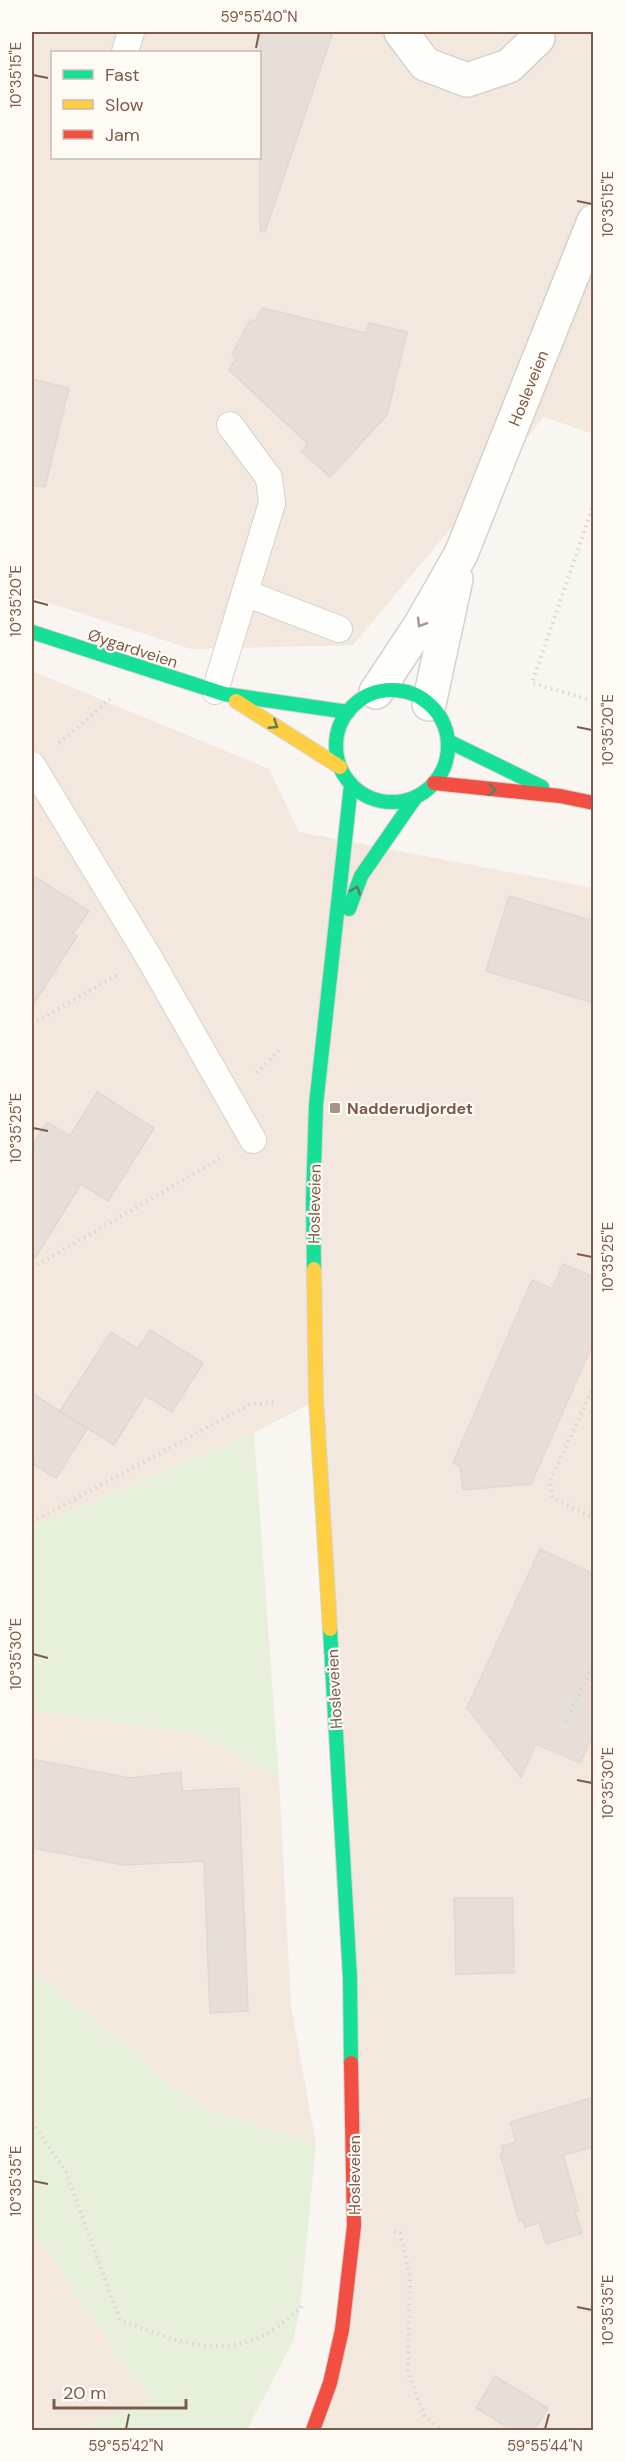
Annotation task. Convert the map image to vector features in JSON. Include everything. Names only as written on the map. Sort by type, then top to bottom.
[{"type":"street","points":[[400,32],[424,64],[467,80],[509,66],[538,38]]},
{"type":"street","name":"Hosleveien","points":[[376,692],[421,624],[461,554],[594,221]]},
{"type":"street","name":"Hosleveien","points":[[429,704],[461,554]]},
{"type":"street","name":"Øygardveien","points":[[32,633],[219,692],[348,712]]},
{"type":"street","points":[[393,690],[411,693],[429,704],[442,721],[448,741],[446,763],[434,783],[415,798],[391,802],[368,797],[351,785],[340,767],[336,747],[339,727],[348,712],[360,700],[376,692],[393,690]]},
{"type":"street","name":"Øygardveien","points":[[219,692],[340,767]]},
{"type":"street","points":[[448,741],[560,796]]},
{"type":"street","points":[[434,783],[560,796],[594,803]]},
{"type":"street","name":"Hosleveien","points":[[313,2430],[330,2383],[342,2330],[354,2226],[350,1978],[316,1399],[313,1212],[316,1105],[351,785]]},
{"type":"street","name":"Hosleveien","points":[[335,945],[361,876],[415,798]]},
{"type":"lane","points":[[125,51],[132,32]]},
{"type":"lane","points":[[219,692],[272,503],[269,478],[230,425]]},
{"type":"lane","points":[[245,593],[339,629]]},
{"type":"lane","points":[[32,766],[148,956],[253,1140]]},
{"type":"path","points":[[594,503],[532,683],[594,701]]},
{"type":"path","points":[[32,766],[112,696]]},
{"type":"path","points":[[32,1024],[148,956]]},
{"type":"path","points":[[230,1100],[282,1046]]},
{"type":"path","points":[[32,1268],[253,1140]]},
{"type":"path","points":[[594,1386],[549,1483],[553,1498],[594,1518]]},
{"type":"path","points":[[32,1522],[251,1404],[316,1399]]},
{"type":"path","points":[[565,1722],[594,1664]]},
{"type":"path","points":[[32,2122],[66,2172],[120,2320],[195,2346],[238,2345],[264,2336],[300,2309],[306,2299]]},
{"type":"path","points":[[354,2226],[400,2233],[410,2276],[408,2372],[424,2415],[441,2430]]},
{"type":"shaded area","points":[[32,32],[593,32],[593,434],[544,417],[353,645],[191,649],[32,597]]},
{"type":"shaded area","points":[[32,671],[269,769],[299,832],[593,888],[593,2430],[313,2430],[354,2226],[316,1400],[254,1433],[32,1527]]},
{"type":"shaded area","points":[[32,1710],[198,1734],[279,1778],[291,2006],[316,2144],[200,2107],[32,1970]]},
{"type":"shaded area","points":[[32,2229],[152,2401],[247,2430],[32,2430]]},
{"type":"green space","points":[[254,1433],[279,1778],[198,1734],[32,1710],[32,1527]]},
{"type":"green space","points":[[32,1970],[200,2107],[316,2144],[300,2309],[293,2341],[247,2430],[76,2430],[151,2401],[32,2229]]},
{"type":"building","points":[[260,32],[333,32],[265,232],[260,231]]},
{"type":"building","points":[[262,308],[366,333],[369,323],[407,332],[387,415],[330,477],[301,451],[308,444],[229,370],[236,358],[232,354],[250,320],[255,321]]},
{"type":"building","points":[[32,379],[69,388],[45,487],[32,485]]},
{"type":"building","points":[[32,875],[89,911],[73,934],[77,936],[32,1007]]},
{"type":"building","points":[[509,896],[594,921],[594,1003],[486,971]]},
{"type":"building","points":[[97,1092],[154,1128],[108,1201],[81,1184],[32,1263],[32,1146],[47,1122],[70,1136]]},
{"type":"building","points":[[563,1264],[594,1277],[594,1341],[531,1484],[463,1490],[460,1466],[453,1463],[532,1280],[552,1289]]},
{"type":"building","points":[[150,1330],[203,1363],[172,1412],[145,1395],[114,1445],[60,1411],[111,1332],[138,1349]]},
{"type":"building","points":[[32,1393],[87,1429],[56,1478],[32,1463]]},
{"type":"building","points":[[540,1549],[594,1574],[594,1732],[580,1763],[536,1744],[521,1777],[467,1708]]},
{"type":"building","points":[[32,1759],[129,1778],[181,1772],[182,1791],[239,1788],[248,2011],[210,2013],[204,1861],[124,1865],[32,1848]]},
{"type":"building","points":[[454,1898],[513,1898],[514,1973],[456,1974]]},
{"type":"building","points":[[594,2097],[594,2147],[563,2155],[579,2211],[575,2212],[582,2233],[546,2244],[539,2223],[525,2227],[523,2219],[519,2221],[500,2154],[504,2153],[501,2146],[516,2142],[510,2122]]},
{"type":"building","points":[[495,2376],[548,2408],[534,2430],[512,2430],[476,2408]]},
{"type":"traffic: fast","points":[[32,632],[224,694],[348,712]]},
{"type":"traffic: fast","points":[[392,690],[413,695],[431,707],[443,725],[448,746],[443,767],[431,785],[413,797],[392,802],[371,797],[353,785],[341,767],[336,746],[341,725],[353,707],[371,695],[392,690]]},
{"type":"traffic: fast","points":[[448,741],[542,787]]},
{"type":"traffic: fast","points":[[314,1269],[313,1200],[316,1105],[351,785]]},
{"type":"traffic: fast","points":[[349,909],[361,876],[415,798]]},
{"type":"traffic: fast","points":[[330,1629],[350,1978],[351,2063]]},
{"type":"traffic: slow","points":[[236,701],[340,767]]},
{"type":"traffic: slow","points":[[314,1269],[316,1399],[330,1629]]},
{"type":"traffic: jam","points":[[434,783],[560,796],[594,803]]},
{"type":"traffic: jam","points":[[313,2430],[330,2383],[342,2330],[354,2226],[351,2063]]},
{"type":"place","name":"Nadderudjordet","points":[[335,1108]]}]
